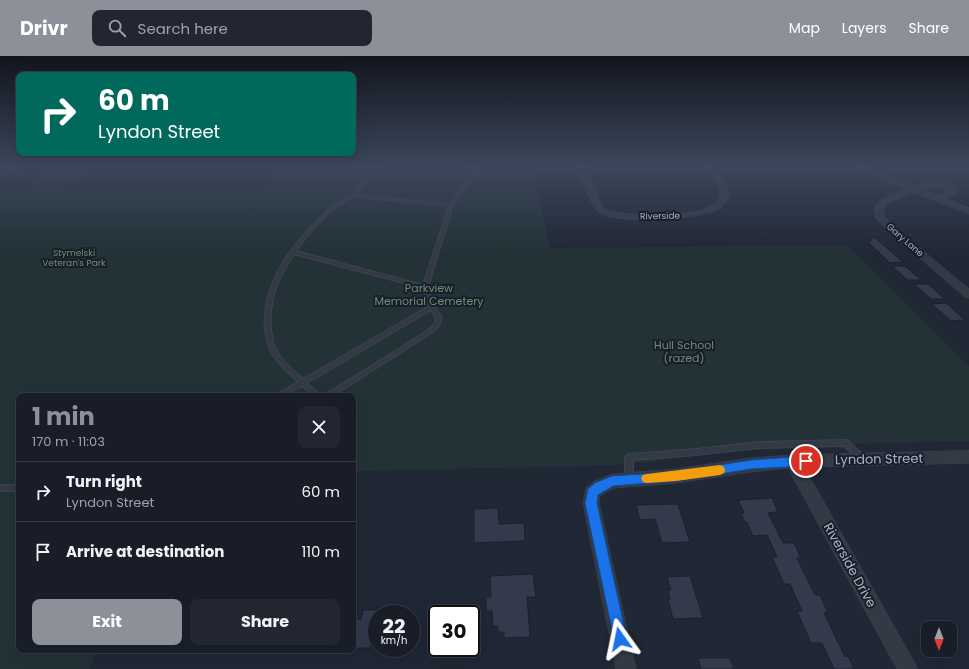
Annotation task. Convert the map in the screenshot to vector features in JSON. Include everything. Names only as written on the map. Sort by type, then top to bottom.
[{"type":"street","name":"Riverside","points":[[594,195],[600,209],[606,213],[619,216],[699,214],[713,209],[722,202],[724,195]]},
{"type":"street","name":"Gary Lane","points":[[900,195],[883,202],[878,208],[880,216],[888,226],[969,295]]},
{"type":"street","points":[[927,195],[969,211]]},
{"type":"street","points":[[936,198],[948,195]]},
{"type":"street","name":"Lyndon Street","points":[[626,669],[591,503],[592,492],[600,486],[612,481],[676,476],[751,465],[792,461],[969,457]]},
{"type":"street","name":"Riverside Drive","points":[[792,461],[908,669]]},
{"type":"lane","points":[[333,393],[430,332],[437,325],[439,318],[432,308],[425,287],[451,205],[458,195]]},
{"type":"lane","points":[[315,393],[286,366],[272,347],[267,328],[267,310],[272,292],[278,276],[293,252],[308,232],[320,220],[334,207],[352,196],[451,205]]},
{"type":"lane","points":[[293,252],[425,287]]},
{"type":"lane","points":[[284,393],[432,308]]},
{"type":"lane","points":[[630,480],[630,457],[759,445],[846,443],[864,459]]},
{"type":"lane","points":[[0,488],[16,488]]},
{"type":"green space","points":[[0,195],[538,195],[550,248],[847,245],[969,366],[969,441],[770,446],[650,462],[600,466],[356,471],[356,393],[16,393],[16,653],[97,653],[89,669],[0,669]]},
{"type":"building","points":[[874,237],[903,262],[890,263],[869,243]]},
{"type":"building","points":[[892,266],[905,266],[921,280],[907,280]]},
{"type":"building","points":[[914,284],[928,284],[945,299],[931,299]]},
{"type":"building","points":[[946,303],[965,320],[951,321],[932,304]]},
{"type":"building","points":[[772,498],[778,512],[768,513],[783,543],[794,543],[801,558],[797,558],[815,595],[820,595],[828,613],[824,613],[845,657],[848,656],[854,669],[834,669],[822,643],[811,643],[797,611],[802,611],[790,584],[784,584],[772,557],[777,557],[767,535],[753,536],[747,522],[745,522],[741,513],[744,513],[738,500]]},
{"type":"building","points":[[678,504],[690,542],[662,543],[655,519],[640,520],[636,505]]},
{"type":"building","points":[[498,508],[499,524],[524,523],[525,541],[474,543],[474,509]]},
{"type":"building","points":[[533,574],[536,597],[527,597],[530,637],[504,638],[504,632],[498,632],[498,626],[493,626],[492,611],[486,611],[486,597],[491,597],[490,576]]},
{"type":"building","points":[[690,576],[703,618],[673,619],[668,599],[670,599],[668,590],[671,590],[667,577]]},
{"type":"building","points":[[363,610],[368,610],[368,648],[356,648],[356,619],[361,619]]},
{"type":"building","points":[[698,658],[730,658],[734,669],[701,669]]},
{"type":"slow traffic","points":[[647,478],[720,470]]},
{"type":"route","points":[[620,639],[591,503],[592,492],[600,486],[612,481],[676,476],[751,465],[806,461]]},
{"type":"park label","name":"Stymelski Veteran's Park","points":[[74,258]]},
{"type":"park label","name":"Parkview Memorial Cemetery","points":[[429,294]]},
{"type":"park label","name":"Hull School (razed)","points":[[684,351]]}]
